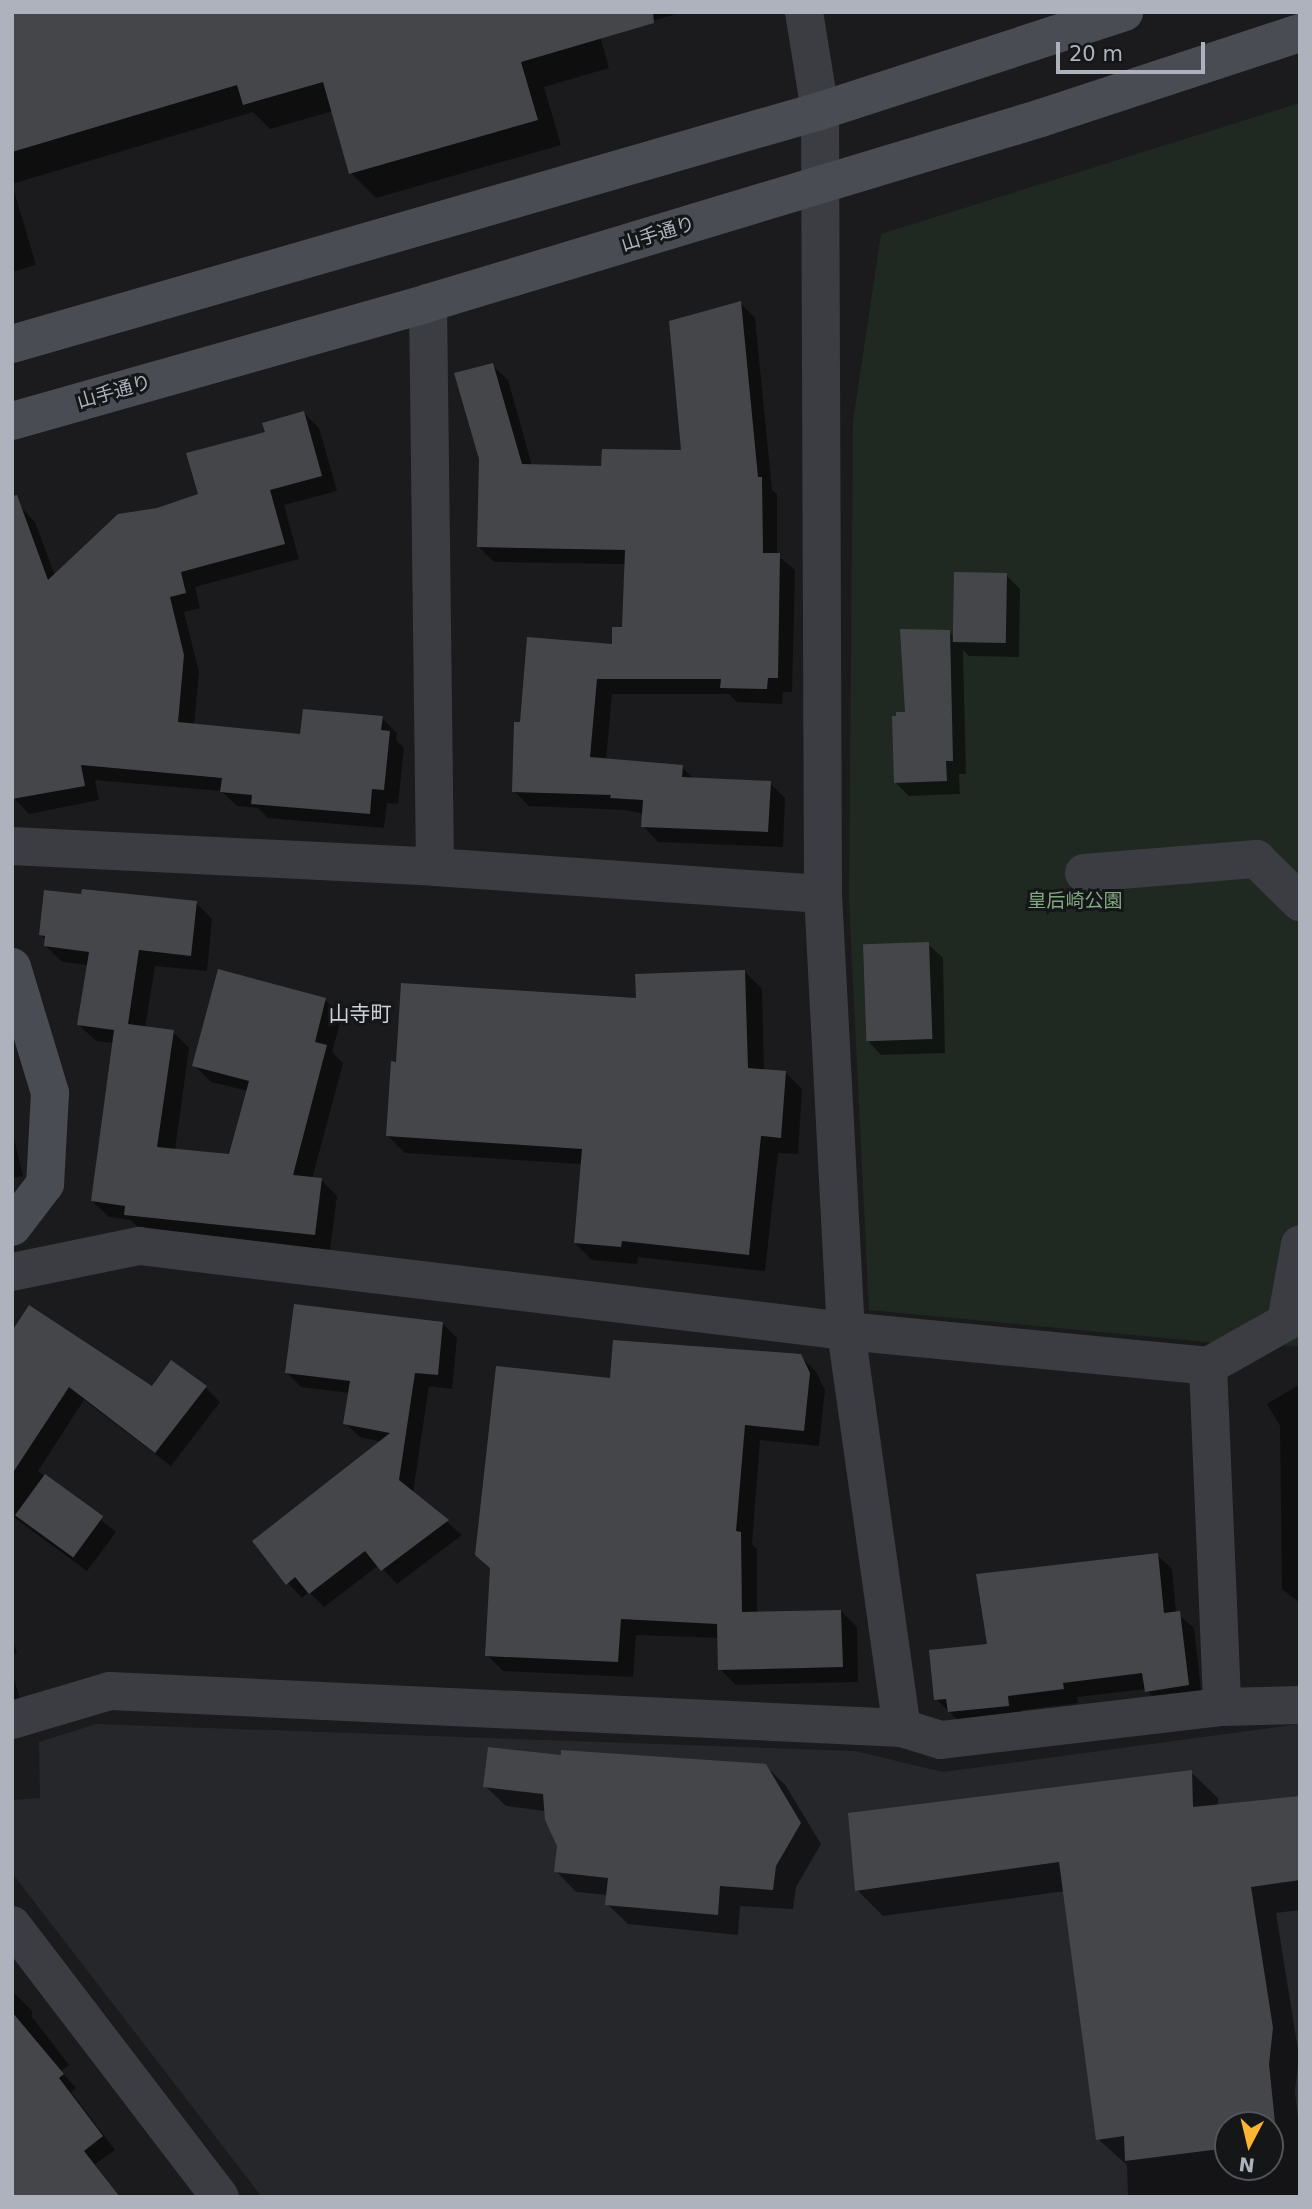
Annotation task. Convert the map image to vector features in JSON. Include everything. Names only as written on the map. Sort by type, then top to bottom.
[{"type":"street","points":[[804,12],[820,111],[823,894],[846,1331],[902,1728]]},
{"type":"street","points":[[12,344],[820,111],[1124,12]]},
{"type":"street","name":"山手通り","points":[[12,421],[428,303],[1053,114],[1300,33]]},
{"type":"street","points":[[428,303],[435,867]]},
{"type":"street","points":[[12,846],[435,867],[823,894]]},
{"type":"street","points":[[1084,873],[1256,859],[1300,902]]},
{"type":"street","points":[[12,967],[50,1093],[46,1184],[12,1227]]},
{"type":"street","points":[[12,1272],[139,1246],[846,1331],[1208,1366],[1286,1322],[1300,1244]]},
{"type":"street","points":[[1208,1366],[1222,1707]]},
{"type":"street","points":[[12,1720],[110,1691],[902,1728],[941,1740],[1222,1707],[1300,1705]]},
{"type":"street","points":[[12,1926],[220,2197]]},
{"type":"shaded area","points":[[96,1724],[855,1751],[943,1772],[1300,1724],[1300,2197],[262,2197],[12,1873],[12,1800],[40,1798],[39,1742]]},
{"type":"green space","name":"皇后崎公園","points":[[1300,103],[1300,1346],[1228,1344],[869,1310],[849,900],[853,422],[881,234]]},
{"type":"building","points":[[12,12],[653,12],[654,23],[521,62],[538,120],[349,174],[323,82],[243,105],[237,85],[12,152]]},
{"type":"building","points":[[741,301],[758,477],[762,477],[763,553],[780,553],[778,678],[768,678],[767,689],[720,688],[721,679],[597,679],[590,757],[683,765],[682,777],[771,781],[768,832],[641,827],[643,800],[610,798],[611,795],[512,792],[514,722],[520,722],[527,637],[612,644],[612,627],[622,627],[625,550],[477,547],[479,459],[454,373],[493,363],[522,464],[601,466],[602,449],[681,450],[669,321]]},
{"type":"building","points":[[304,411],[322,476],[270,490],[285,544],[181,572],[186,593],[170,597],[184,655],[178,722],[300,734],[303,709],[383,716],[381,730],[390,731],[384,790],[372,789],[370,814],[251,804],[252,795],[220,792],[222,778],[81,765],[85,786],[12,799],[12,496],[17,495],[48,580],[118,514],[157,508],[198,494],[186,453],[265,432],[262,423]]},
{"type":"building","points":[[954,572],[1007,573],[1006,643],[953,642]]},
{"type":"building","points":[[900,629],[950,630],[953,761],[946,761],[947,781],[894,783],[892,716],[896,716],[896,712],[905,712]]},
{"type":"building","points":[[82,889],[197,901],[191,956],[139,950],[128,1024],[174,1030],[157,1147],[229,1154],[249,1081],[192,1066],[218,969],[326,998],[315,1042],[327,1045],[293,1175],[322,1178],[315,1235],[124,1215],[125,1206],[91,1201],[114,1030],[77,1025],[89,952],[44,946],[45,936],[39,935],[44,890],[81,894]]},
{"type":"building","points":[[929,942],[932,1039],[866,1041],[863,944]]},
{"type":"building","points":[[745,970],[748,1068],[786,1071],[781,1138],[761,1136],[749,1255],[622,1241],[621,1247],[574,1243],[582,1149],[386,1136],[391,1061],[396,1062],[401,983],[636,998],[635,974]]},
{"type":"building","points":[[294,1304],[443,1322],[438,1375],[415,1373],[399,1480],[449,1520],[381,1571],[365,1551],[309,1594],[295,1577],[286,1585],[252,1541],[390,1433],[343,1424],[350,1381],[285,1373]]},
{"type":"building","points":[[29,1305],[152,1386],[171,1360],[207,1386],[155,1453],[69,1387],[12,1474],[12,1331]]},
{"type":"building","points":[[613,1340],[801,1354],[810,1373],[804,1431],[745,1425],[736,1531],[741,1532],[742,1612],[841,1610],[843,1667],[718,1670],[717,1624],[621,1619],[618,1662],[485,1656],[490,1568],[475,1555],[496,1366],[610,1378]]},
{"type":"building","points":[[45,1474],[103,1516],[73,1558],[15,1515]]},
{"type":"building","points":[[1158,1553],[1164,1613],[1180,1611],[1189,1685],[1145,1692],[1142,1673],[1063,1683],[1064,1689],[1008,1696],[1009,1706],[948,1712],[946,1699],[934,1700],[929,1650],[987,1644],[976,1574]]},
{"type":"building","points":[[488,1747],[561,1755],[561,1750],[766,1764],[801,1823],[776,1866],[773,1890],[720,1886],[718,1915],[605,1905],[608,1878],[554,1872],[557,1846],[545,1820],[543,1794],[483,1787]]},
{"type":"building","points":[[1192,1770],[1193,1807],[1300,1796],[1300,1880],[1251,1887],[1273,2028],[1269,2064],[1274,2111],[1214,2111],[1214,2150],[1125,2161],[1124,2136],[1096,2140],[1059,1862],[855,1891],[848,1813]]},
{"type":"building","points":[[12,2012],[64,2074],[59,2078],[103,2136],[84,2151],[120,2197],[12,2197]]},
{"type":"district","name":"山寺町","points":[[360,1014]]}]
